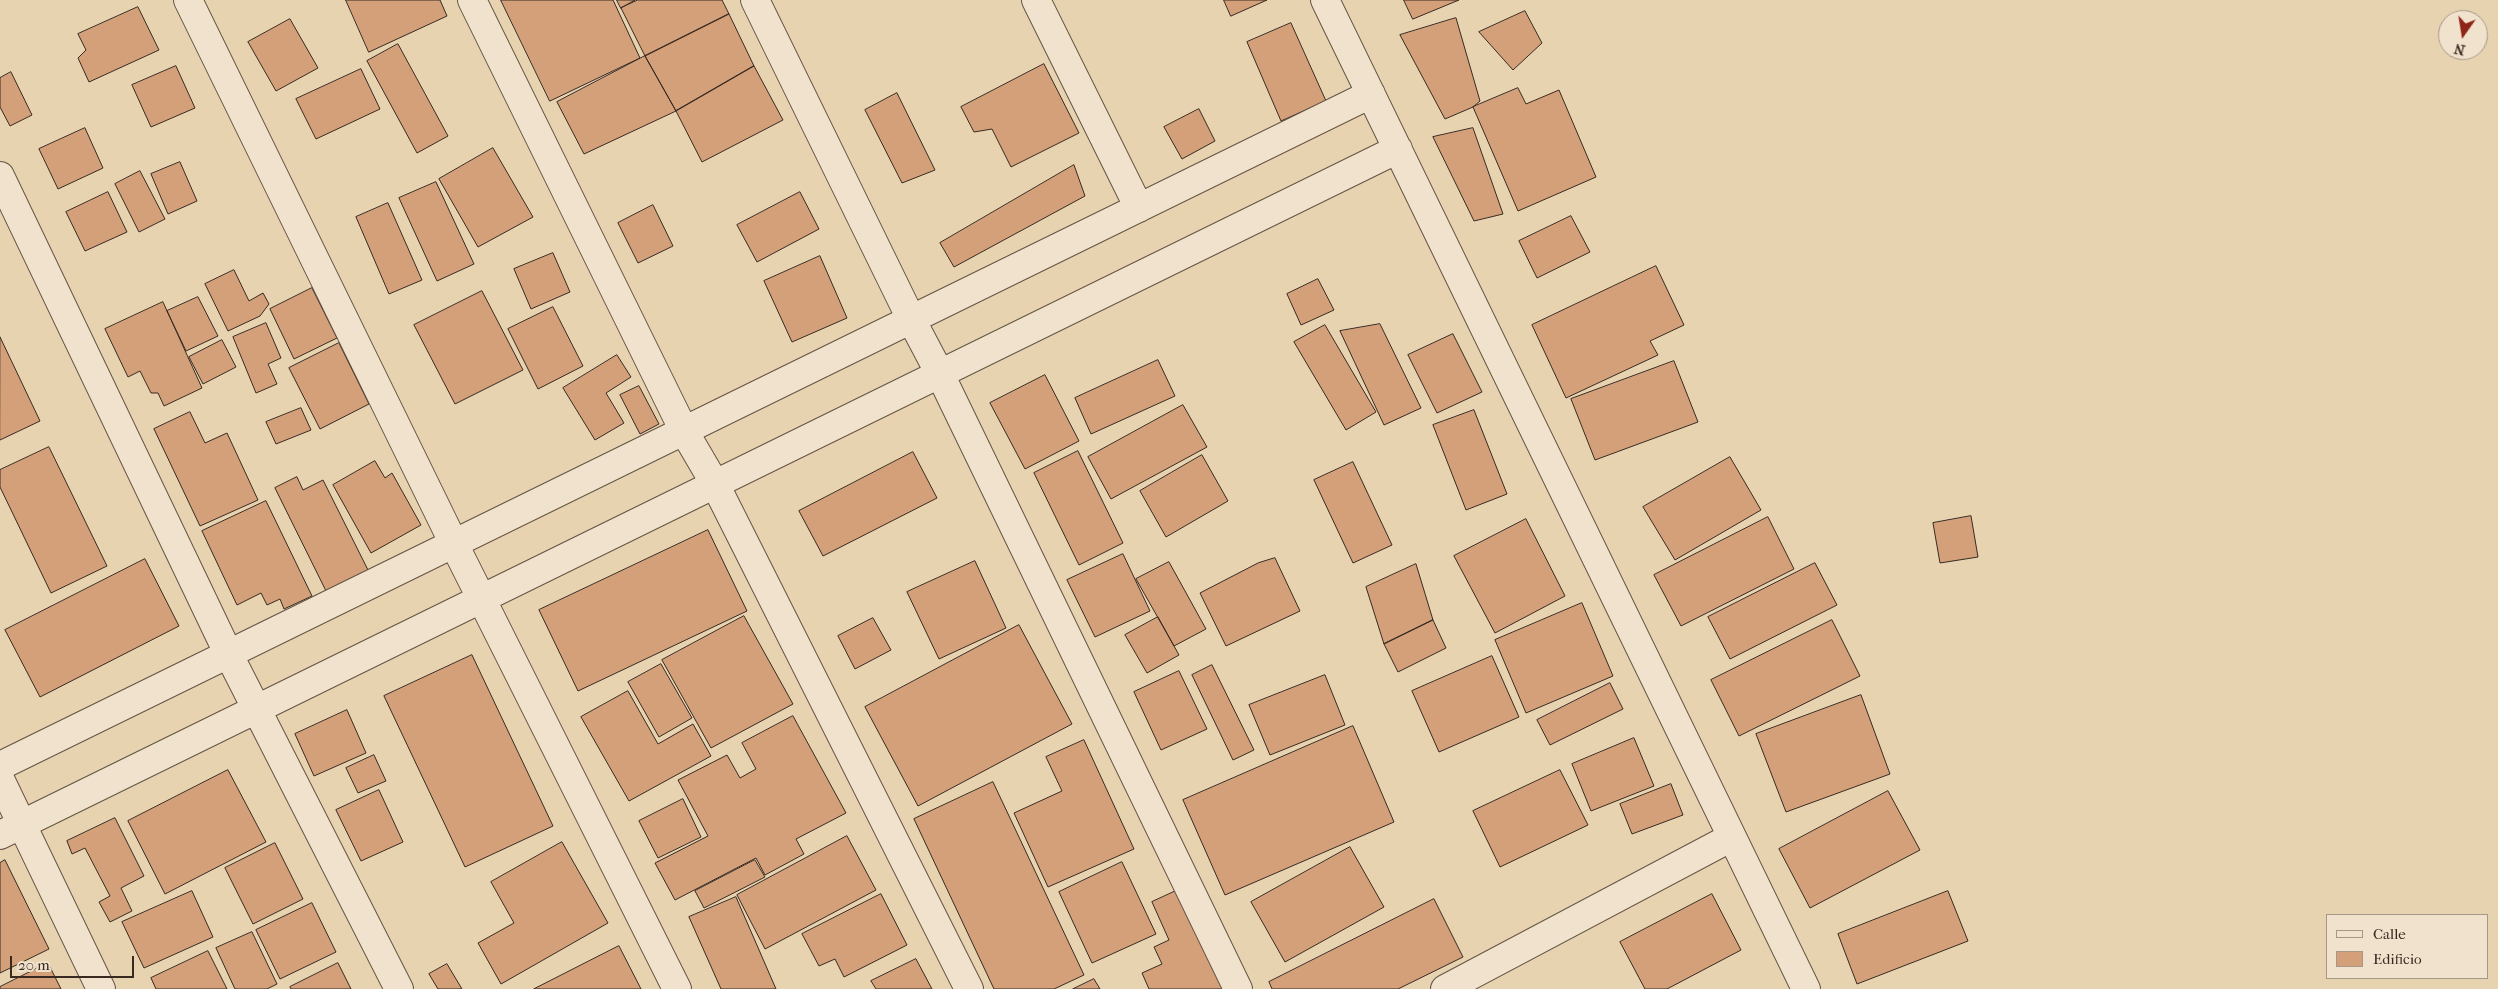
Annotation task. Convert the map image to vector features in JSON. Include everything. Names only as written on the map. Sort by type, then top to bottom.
[{"type":"street","points":[[188,0],[454,544],[677,989]]},
{"type":"street","points":[[472,0],[684,430],[715,484],[969,989]]},
{"type":"street","points":[[755,0],[911,319],[940,374],[1238,989]]},
{"type":"street","points":[[1036,0],[1139,208]]},
{"type":"street","points":[[1325,0],[1806,989]]},
{"type":"street","points":[[0,766],[1371,94]]},
{"type":"street","points":[[11,829],[1398,149]]},
{"type":"street","points":[[0,176],[228,653],[400,989]]},
{"type":"street","points":[[0,779],[11,829],[102,989]]},
{"type":"street","points":[[1445,989],[1732,836]]},
{"type":"building","points":[[346,0],[440,0],[447,16],[369,52]]},
{"type":"building","points":[[501,0],[613,0],[640,58],[550,101]]},
{"type":"building","points":[[617,0],[635,0],[621,8]]},
{"type":"building","points":[[638,0],[722,0],[729,14],[645,56],[621,8]]},
{"type":"building","points":[[1224,0],[1267,0],[1231,16]]},
{"type":"building","points":[[1404,0],[1459,0],[1413,19]]},
{"type":"building","points":[[138,7],[159,50],[89,82],[78,58],[86,50],[78,34]]},
{"type":"building","points":[[1525,11],[1542,43],[1513,70],[1479,32]]},
{"type":"building","points":[[729,14],[754,66],[676,111],[645,56]]},
{"type":"building","points":[[1456,18],[1480,101],[1473,107],[1445,119],[1400,35]]},
{"type":"building","points":[[290,19],[318,68],[276,91],[248,42]]},
{"type":"building","points":[[1291,23],[1326,101],[1281,121],[1247,42]]},
{"type":"building","points":[[398,44],[448,136],[417,153],[367,61]]},
{"type":"building","points":[[645,56],[676,111],[584,154],[557,102]]},
{"type":"building","points":[[1044,64],[1079,133],[1011,167],[992,129],[974,132],[961,107]]},
{"type":"building","points":[[176,66],[195,108],[151,127],[132,85]]},
{"type":"building","points":[[754,66],[783,120],[702,162],[676,111]]},
{"type":"building","points":[[361,69],[380,109],[316,139],[296,99]]},
{"type":"building","points":[[11,72],[32,115],[10,126],[0,107],[0,78]]},
{"type":"building","points":[[1518,88],[1526,104],[1559,90],[1596,177],[1518,211],[1473,107]]},
{"type":"building","points":[[897,93],[935,170],[902,183],[865,110]]},
{"type":"building","points":[[1199,109],[1215,141],[1182,159],[1164,127]]},
{"type":"building","points":[[85,128],[103,168],[58,189],[39,149]]},
{"type":"building","points":[[1473,128],[1503,214],[1474,221],[1433,137]]},
{"type":"building","points":[[493,148],[533,217],[478,247],[439,179]]},
{"type":"building","points":[[180,162],[197,201],[168,214],[151,174]]},
{"type":"building","points":[[1074,165],[1085,196],[954,267],[940,243]]},
{"type":"building","points":[[140,171],[165,219],[139,232],[115,184]]},
{"type":"building","points":[[436,182],[474,264],[437,281],[399,198]]},
{"type":"building","points":[[108,192],[127,232],[85,251],[66,212]]},
{"type":"building","points":[[800,192],[819,229],[757,262],[737,225]]},
{"type":"building","points":[[388,203],[422,280],[389,294],[356,217]]},
{"type":"building","points":[[653,205],[673,246],[638,263],[618,223]]},
{"type":"building","points":[[1571,216],[1590,252],[1537,278],[1519,241]]},
{"type":"building","points":[[553,253],[570,292],[531,309],[514,269]]},
{"type":"building","points":[[820,256],[847,318],[792,342],[764,281]]},
{"type":"building","points":[[1656,266],[1684,325],[1650,341],[1658,355],[1566,398],[1532,325]]},
{"type":"building","points":[[234,270],[249,301],[263,293],[269,304],[260,316],[228,331],[205,284]]},
{"type":"building","points":[[1318,279],[1334,310],[1301,325],[1287,294]]},
{"type":"building","points":[[312,288],[337,338],[294,359],[270,309]]},
{"type":"building","points":[[482,291],[523,370],[455,404],[414,325]]},
{"type":"building","points":[[198,297],[218,336],[186,351],[167,311]]},
{"type":"building","points":[[163,302],[202,388],[164,406],[158,393],[151,393],[140,371],[128,377],[105,329]]},
{"type":"building","points":[[553,307],[583,366],[538,389],[508,329]]},
{"type":"building","points":[[266,323],[281,358],[268,364],[277,384],[256,393],[233,337]]},
{"type":"building","points":[[1380,324],[1421,408],[1384,425],[1340,331]]},
{"type":"building","points":[[1325,325],[1376,412],[1346,430],[1294,342]]},
{"type":"building","points":[[1453,334],[1482,392],[1437,413],[1408,355]]},
{"type":"building","points":[[0,337],[40,421],[0,440]]},
{"type":"building","points":[[222,340],[236,367],[203,384],[189,357]]},
{"type":"building","points":[[339,343],[369,404],[320,429],[289,368]]},
{"type":"building","points":[[617,355],[631,377],[606,393],[624,423],[595,440],[563,388]]},
{"type":"building","points":[[1158,360],[1175,396],[1091,434],[1075,398]]},
{"type":"building","points":[[1674,361],[1698,422],[1595,460],[1571,399]]},
{"type":"building","points":[[1045,375],[1079,441],[1025,469],[990,403]]},
{"type":"building","points":[[639,386],[659,424],[640,434],[620,395]]},
{"type":"building","points":[[1183,405],[1207,447],[1111,499],[1088,457]]},
{"type":"building","points":[[301,408],[311,430],[276,444],[266,422]]},
{"type":"building","points":[[1474,410],[1507,494],[1466,510],[1433,425]]},
{"type":"building","points":[[190,412],[205,443],[227,433],[258,500],[200,526],[154,429]]},
{"type":"building","points":[[49,447],[107,566],[51,593],[0,487],[0,470]]},
{"type":"building","points":[[1078,451],[1123,543],[1079,565],[1034,473]]},
{"type":"building","points":[[913,452],[937,498],[823,556],[799,511]]},
{"type":"building","points":[[1202,455],[1228,501],[1166,537],[1140,491]]},
{"type":"building","points":[[1730,457],[1761,510],[1675,560],[1643,507]]},
{"type":"building","points":[[375,461],[385,478],[392,473],[421,525],[371,553],[333,485]]},
{"type":"building","points":[[1353,462],[1392,545],[1353,563],[1314,480]]},
{"type":"building","points":[[297,477],[303,490],[323,480],[370,574],[328,595],[275,488]]},
{"type":"building","points":[[266,501],[312,596],[284,609],[280,599],[267,605],[261,593],[237,605],[202,531]]},
{"type":"building","points":[[1971,516],[1978,557],[1940,563],[1933,523]]},
{"type":"building","points":[[1768,517],[1794,569],[1681,626],[1654,575]]},
{"type":"building","points":[[1526,519],[1565,596],[1495,633],[1454,556]]},
{"type":"building","points":[[708,530],[747,611],[578,691],[539,610]]},
{"type":"building","points":[[1123,554],[1150,611],[1095,637],[1067,580]]},
{"type":"building","points":[[1275,558],[1300,611],[1226,646],[1200,593],[1258,563]]},
{"type":"building","points":[[145,559],[179,626],[40,697],[5,630]]},
{"type":"building","points":[[975,561],[1006,628],[939,659],[907,592]]},
{"type":"building","points":[[1169,562],[1206,629],[1174,646],[1136,579]]},
{"type":"building","points":[[1815,563],[1837,605],[1730,659],[1708,617]]},
{"type":"building","points":[[1416,564],[1433,620],[1384,644],[1366,587]]},
{"type":"building","points":[[1582,603],[1613,676],[1526,713],[1495,640]]},
{"type":"building","points":[[744,616],[793,704],[711,748],[662,660]]},
{"type":"building","points":[[1158,617],[1179,655],[1147,673],[1125,635]]},
{"type":"building","points":[[873,618],[891,650],[855,669],[838,636]]},
{"type":"building","points":[[1433,620],[1446,648],[1398,672],[1384,644]]},
{"type":"building","points":[[1832,620],[1860,676],[1739,736],[1711,680]]},
{"type":"building","points":[[1019,625],[1072,724],[918,806],[865,707]]},
{"type":"building","points":[[472,655],[553,826],[465,867],[384,696]]},
{"type":"building","points":[[1492,656],[1519,717],[1439,752],[1412,691]]},
{"type":"building","points":[[661,664],[692,718],[659,737],[628,682]]},
{"type":"building","points":[[1212,665],[1254,750],[1233,760],[1192,675]]},
{"type":"building","points":[[1179,671],[1207,729],[1161,750],[1134,692]]},
{"type":"building","points":[[1325,675],[1345,725],[1270,755],[1249,705]]},
{"type":"building","points":[[1610,683],[1623,709],[1550,745],[1537,720]]},
{"type":"building","points":[[628,691],[658,744],[693,724],[711,756],[629,801],[581,717]]},
{"type":"building","points":[[1861,695],[1890,774],[1786,812],[1756,734]]},
{"type":"building","points":[[347,710],[366,753],[314,776],[295,734]]},
{"type":"building","points":[[793,716],[846,813],[796,839],[804,854],[765,875],[756,858],[675,900],[655,863],[708,836],[678,780],[727,755],[740,778],[756,769],[742,743]]},
{"type":"building","points":[[1353,726],[1394,822],[1225,895],[1183,800]]},
{"type":"building","points":[[1634,738],[1654,786],[1591,811],[1572,764]]},
{"type":"building","points":[[1084,740],[1134,849],[1048,887],[1014,813],[1062,791],[1046,757]]},
{"type":"building","points":[[374,755],[386,781],[358,793],[346,768]]},
{"type":"building","points":[[228,770],[266,842],[165,894],[128,821]]},
{"type":"building","points":[[1560,770],[1588,825],[1500,867],[1473,811]]},
{"type":"building","points":[[993,782],[1084,975],[1054,989],[994,989],[914,819]]},
{"type":"building","points":[[1671,784],[1683,815],[1632,834],[1620,804]]},
{"type":"building","points":[[379,790],[403,842],[361,861],[336,810]]},
{"type":"building","points":[[1888,791],[1920,850],[1810,908],[1779,849]]},
{"type":"building","points":[[683,799],[701,837],[658,858],[639,821]]},
{"type":"building","points":[[115,818],[144,876],[121,888],[132,911],[110,922],[99,902],[110,896],[85,848],[72,854],[67,841]]},
{"type":"building","points":[[847,836],[876,890],[765,949],[737,895]]},
{"type":"building","points":[[562,842],[608,923],[501,984],[478,943],[514,923],[491,882]]},
{"type":"building","points":[[275,843],[303,899],[253,924],[225,868]]},
{"type":"building","points":[[1350,847],[1384,907],[1285,962],[1251,902]]},
{"type":"building","points":[[5,860],[49,949],[0,973],[0,863]]},
{"type":"building","points":[[755,860],[765,877],[704,908],[695,891]]},
{"type":"building","points":[[1122,862],[1156,934],[1092,963],[1059,892]]},
{"type":"building","points":[[1178,890],[1223,989],[1149,989],[1142,973],[1162,964],[1154,947],[1169,940],[1152,902]]},
{"type":"building","points":[[192,891],[213,937],[144,968],[122,922]]},
{"type":"building","points":[[1948,891],[1968,941],[1857,984],[1838,934]]},
{"type":"building","points":[[881,894],[907,945],[844,977],[835,959],[819,966],[802,934]]},
{"type":"building","points":[[1712,894],[1741,950],[1667,989],[1645,989],[1620,942]]},
{"type":"building","points":[[736,897],[776,989],[721,989],[689,917]]},
{"type":"building","points":[[1434,899],[1463,957],[1398,989],[1272,989],[1269,982]]},
{"type":"building","points":[[312,903],[336,952],[280,979],[256,930]]},
{"type":"building","points":[[252,932],[277,984],[267,989],[235,989],[216,948]]},
{"type":"building","points":[[619,946],[641,989],[534,989]]},
{"type":"building","points":[[208,951],[227,989],[156,989],[151,978]]},
{"type":"building","points":[[916,959],[932,989],[876,989],[871,981]]},
{"type":"building","points":[[48,963],[61,989],[0,989],[0,987]]},
{"type":"building","points":[[338,963],[351,989],[291,989],[290,987]]},
{"type":"building","points":[[447,964],[462,989],[438,989],[429,974]]},
{"type":"building","points":[[1094,979],[1100,989],[1073,989]]}]
